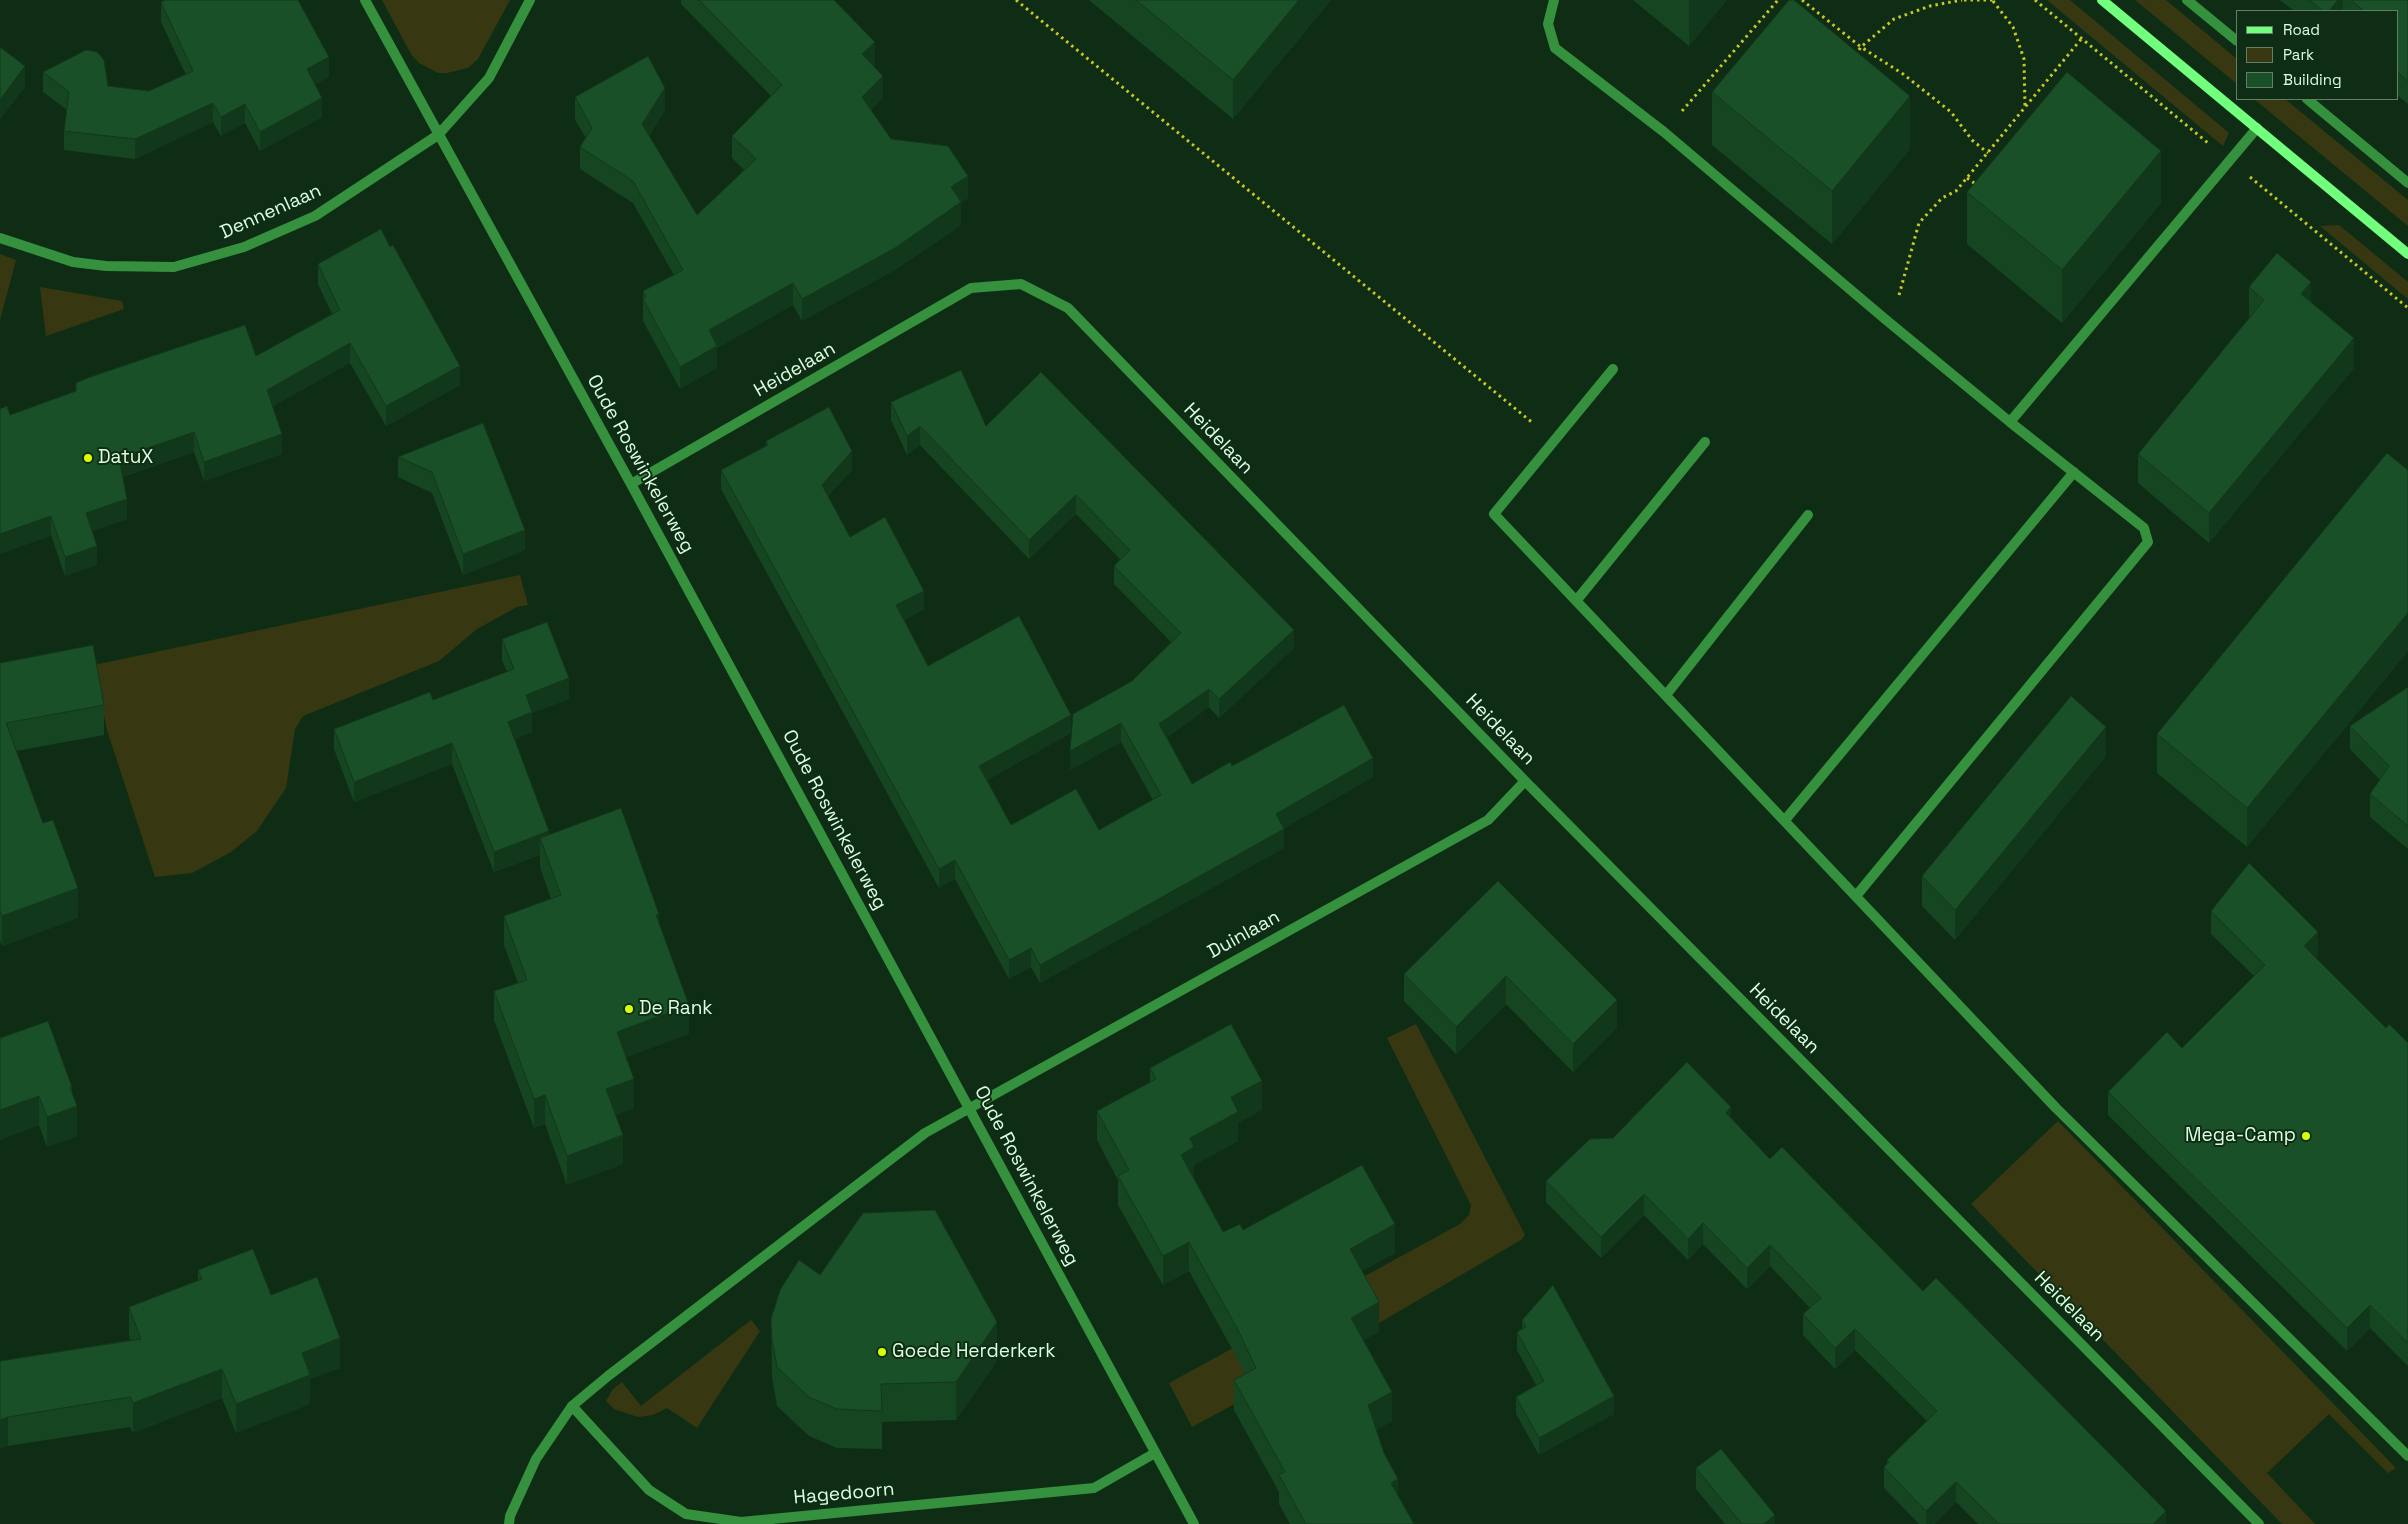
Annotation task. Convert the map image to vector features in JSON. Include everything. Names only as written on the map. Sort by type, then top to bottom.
[{"type":"main road","points":[[2102,0],[2408,254]]},
{"type":"street","name":"Oude Roswinkelerweg","points":[[365,0],[631,484],[1194,1524]]},
{"type":"street","name":"Dennenlaan","points":[[0,238],[74,262],[106,266],[174,267],[244,247],[315,216],[438,135],[489,78],[530,0]]},
{"type":"street","points":[[1554,0],[1548,24],[1555,48],[1664,132],[1890,324],[2144,528],[2148,542],[1856,896]]},
{"type":"street","points":[[2187,0],[2236,40]]},
{"type":"street","points":[[2308,100],[2408,183]]},
{"type":"street","points":[[2010,422],[2257,128]]},
{"type":"street","name":"Heidelaan","points":[[631,484],[971,288],[1021,284],[1068,308],[1525,782],[2259,1524]]},
{"type":"street","points":[[1613,369],[1494,514],[2056,1108],[2408,1456]]},
{"type":"street","points":[[1576,602],[1705,442]]},
{"type":"street","points":[[1785,820],[2074,472]]},
{"type":"street","points":[[1666,695],[1808,515]]},
{"type":"street","name":"Duinlaan","points":[[969,1107],[1488,820],[1525,782]]},
{"type":"street","points":[[509,1524],[510,1516],[536,1460],[572,1406],[608,1376],[925,1133],[969,1107]]},
{"type":"street","name":"Hagedoorn","points":[[572,1406],[649,1490],[686,1514],[741,1522],[1094,1488],[1155,1453]]},
{"type":"path","points":[[1016,0],[1554,440]]},
{"type":"path","points":[[1664,132],[1778,0]]},
{"type":"path","points":[[1802,0],[1862,47],[1903,74],[1951,112],[1972,140],[1988,153]]},
{"type":"path","points":[[1849,61],[1894,19],[1930,6],[1963,0],[1993,1],[2012,27],[2024,59],[2025,108]]},
{"type":"path","points":[[1890,324],[1919,223],[1942,198],[1956,191],[2082,38]]},
{"type":"path","points":[[1967,178],[1980,189]]},
{"type":"green space","points":[[382,0],[510,0],[478,59],[468,68],[438,73],[419,63],[411,54]]},
{"type":"green space","points":[[2047,0],[2070,0],[2229,133],[2223,146]]},
{"type":"green space","points":[[2135,0],[2166,0],[2236,58],[2236,83]]},
{"type":"green space","points":[[2255,100],[2286,100],[2408,200],[2408,226]]},
{"type":"green space","points":[[2339,225],[2408,282],[2408,299],[2320,226]]},
{"type":"green space","points":[[0,254],[16,260],[0,320]]},
{"type":"green space","points":[[40,287],[122,301],[124,309],[46,336]]},
{"type":"green space","points":[[520,575],[528,605],[517,607],[477,629],[439,661],[303,716],[295,729],[286,788],[257,831],[231,852],[192,873],[155,877],[107,730],[94,665]]},
{"type":"green space","points":[[1416,1024],[1525,1235],[1521,1240],[1314,1361],[1192,1427],[1169,1383],[1460,1224],[1469,1215],[1471,1205],[1387,1038]]},
{"type":"green space","points":[[2058,1121],[2396,1468],[2388,1473],[2329,1414],[2267,1473],[2315,1524],[2282,1524],[1971,1204]]},
{"type":"green space","points":[[751,1320],[760,1331],[697,1428],[667,1408],[653,1415],[638,1417],[614,1409],[606,1401],[613,1389],[622,1382],[641,1406]]},
{"type":"building","points":[[165,0],[298,0],[329,57],[307,69],[322,98],[260,132],[245,104],[221,117],[213,103],[135,139],[64,131],[69,92],[43,72],[86,50],[97,52],[104,60],[108,86],[149,91],[193,71],[161,2]]},
{"type":"building","points":[[699,0],[834,0],[875,42],[862,54],[883,76],[862,97],[891,139],[948,146],[968,176],[951,187],[961,202],[895,248],[802,299],[793,283],[709,330],[717,346],[680,367],[643,299],[646,297],[643,291],[683,270],[633,181],[580,147],[592,128],[575,97],[648,56],[665,88],[642,124],[697,215],[756,159],[732,136],[782,85]]},
{"type":"building","points":[[1136,0],[1299,0],[1233,80]]},
{"type":"building","points":[[1789,0],[1794,0],[1910,96],[1832,191],[1712,92]]},
{"type":"building","points":[[2309,0],[2338,0],[2330,10],[2322,10]]},
{"type":"building","points":[[2351,0],[2408,0],[2408,81],[2398,73],[2398,10],[2363,10]]},
{"type":"building","points":[[0,47],[25,66],[0,100]]},
{"type":"building","points":[[2067,72],[2161,151],[2062,270],[1967,192]]},
{"type":"building","points":[[381,229],[390,247],[393,245],[460,366],[386,406],[350,343],[267,390],[282,434],[204,462],[194,432],[119,458],[127,499],[86,513],[97,546],[65,557],[51,516],[0,534],[0,409],[7,406],[10,415],[76,391],[76,383],[90,377],[245,325],[256,356],[340,310],[318,264]]},
{"type":"building","points":[[2277,253],[2311,282],[2301,294],[2354,338],[2209,513],[2138,454],[2264,300],[2249,287]]},
{"type":"building","points":[[961,370],[986,426],[1041,372],[1294,630],[1219,699],[1209,689],[1159,724],[1192,784],[1230,762],[1232,766],[1344,705],[1373,758],[1276,814],[1284,829],[1040,965],[1031,948],[1009,960],[955,860],[939,869],[721,470],[768,445],[766,441],[829,407],[852,451],[822,485],[850,537],[885,517],[924,591],[896,605],[928,666],[1019,616],[1071,715],[979,766],[1011,825],[1076,789],[1099,830],[1161,795],[1121,723],[1070,751],[1073,714],[1132,681],[1181,633],[1114,566],[1130,550],[1076,495],[1029,540],[920,426],[907,436],[891,402]]},
{"type":"building","points":[[483,423],[525,530],[463,554],[432,472],[398,457]]},
{"type":"building","points":[[2387,453],[2408,470],[2408,613],[2247,808],[2157,734]]},
{"type":"building","points":[[547,622],[569,678],[526,695],[532,712],[508,722],[549,831],[494,852],[452,743],[354,782],[334,729],[430,692],[433,700],[514,669],[502,639]]},
{"type":"building","points":[[93,645],[104,705],[6,723],[43,823],[53,820],[78,888],[2,916],[0,910],[0,663]]},
{"type":"building","points":[[2408,687],[2408,826],[2370,794],[2389,766],[2350,726]]},
{"type":"building","points":[[2071,696],[2106,727],[1955,910],[1922,876]]},
{"type":"building","points":[[621,808],[659,914],[656,915],[689,1005],[617,1032],[634,1079],[606,1089],[623,1135],[567,1156],[545,1095],[534,1099],[494,991],[527,980],[504,916],[561,895],[540,838]]},
{"type":"building","points":[[2249,863],[2318,932],[2304,946],[2386,1028],[2389,1024],[2408,1043],[2408,1343],[2370,1305],[2347,1328],[2108,1092],[2167,1032],[2182,1048],[2265,965],[2211,911]]},
{"type":"building","points":[[1498,881],[1617,1000],[1573,1044],[1506,976],[1456,1027],[1404,974]]},
{"type":"building","points":[[48,1021],[77,1106],[47,1117],[39,1096],[0,1110],[0,1038]]},
{"type":"building","points":[[1231,1024],[1262,1081],[1231,1097],[1238,1112],[1190,1138],[1194,1147],[1181,1155],[1223,1232],[1240,1224],[1243,1230],[1362,1165],[1395,1224],[1350,1249],[1379,1302],[1351,1318],[1392,1392],[1368,1405],[1384,1453],[1398,1479],[1391,1483],[1414,1524],[1306,1524],[1279,1475],[1285,1472],[1234,1380],[1256,1368],[1237,1328],[1189,1242],[1163,1256],[1118,1176],[1129,1170],[1097,1111],[1156,1079],[1150,1068]]},
{"type":"building","points":[[1687,1062],[1731,1107],[1726,1113],[1770,1159],[1782,1147],[1923,1291],[1936,1278],[2166,1511],[2153,1524],[1999,1524],[1956,1482],[1926,1511],[1884,1467],[1889,1462],[1887,1460],[1937,1411],[1855,1329],[1835,1348],[1803,1314],[1821,1298],[1770,1245],[1747,1268],[1703,1223],[1688,1239],[1644,1194],[1601,1237],[1546,1181],[1590,1139],[1613,1138]]},
{"type":"building","name":"Goede Herderkerk","points":[[935,1210],[997,1322],[956,1382],[881,1384],[882,1411],[837,1409],[809,1397],[777,1367],[772,1339],[771,1319],[780,1290],[799,1260],[820,1275],[863,1213]]},
{"type":"building","points":[[253,1249],[271,1295],[317,1277],[340,1338],[302,1353],[310,1375],[236,1404],[222,1369],[133,1403],[130,1397],[8,1417],[0,1420],[0,1361],[141,1339],[129,1307],[202,1279],[198,1270]]},
{"type":"building","points":[[1553,1285],[1614,1396],[1539,1438],[1516,1397],[1544,1381],[1517,1332],[1526,1327],[1522,1320]]},
{"type":"building","points":[[1721,1449],[1775,1515],[1764,1524],[1742,1524],[1696,1468]]},
{"type":"place","name":"DatuX","points":[[88,458]]},
{"type":"place","name":"De Rank","points":[[629,1009]]},
{"type":"place","name":"Mega-Camp","points":[[2306,1136]]},
{"type":"place","name":"Goede Herderkerk","points":[[882,1352]]}]
